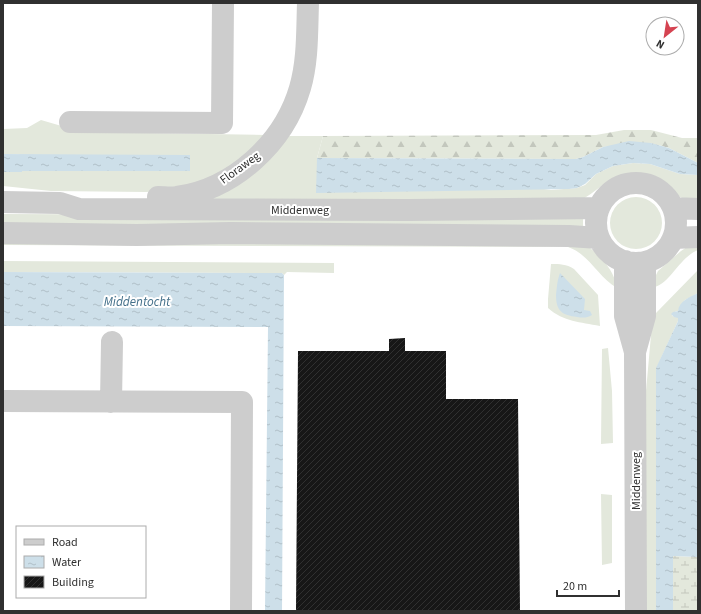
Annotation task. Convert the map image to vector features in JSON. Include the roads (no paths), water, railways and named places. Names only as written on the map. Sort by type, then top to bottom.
[{"type":"street","points":[[70,122],[222,123],[223,3]]},
{"type":"street","name":"Floraweg","points":[[60,204],[79,198],[176,197],[211,188],[234,175],[252,162],[279,132],[300,88],[306,55],[308,3]]},
{"type":"street","points":[[631,183],[641,184],[656,189],[668,199],[673,208],[676,223],[673,238],[662,253],[654,259],[635,262],[617,258],[609,253],[599,238],[596,228],[596,218],[599,208],[611,191],[620,186],[631,183]]},
{"type":"street","name":"Middenweg","points":[[3,202],[60,204],[79,209],[408,210],[599,208]]},
{"type":"street","points":[[673,208],[698,209]]},
{"type":"street","name":"Middenweg","points":[[3,233],[230,233],[561,236],[599,238]]},
{"type":"street","points":[[673,238],[698,237]]},
{"type":"street","name":"Middenweg","points":[[635,262],[625,316],[635,352],[636,611]]},
{"type":"street","points":[[112,342],[112,402]]},
{"type":"street","points":[[3,401],[242,402],[241,611]]},
{"type":"water","points":[[629,141],[651,143],[669,148],[698,163],[698,175],[680,174],[650,164],[633,163],[613,166],[596,174],[585,184],[577,188],[569,189],[316,193],[317,158],[576,159],[603,147]]},
{"type":"water","points":[[3,154],[190,155],[190,171],[3,172]]},
{"type":"water","name":"Middentocht","points":[[3,272],[282,273],[284,275],[282,611],[265,611],[268,327],[3,326]]},
{"type":"water","points":[[560,273],[585,299],[584,310],[590,311],[592,315],[585,318],[567,315],[561,311],[556,300]]},
{"type":"water","points":[[698,293],[698,557],[673,556],[673,611],[656,611],[656,368],[678,321],[678,318],[671,314],[678,311],[680,305],[685,300]]}]
